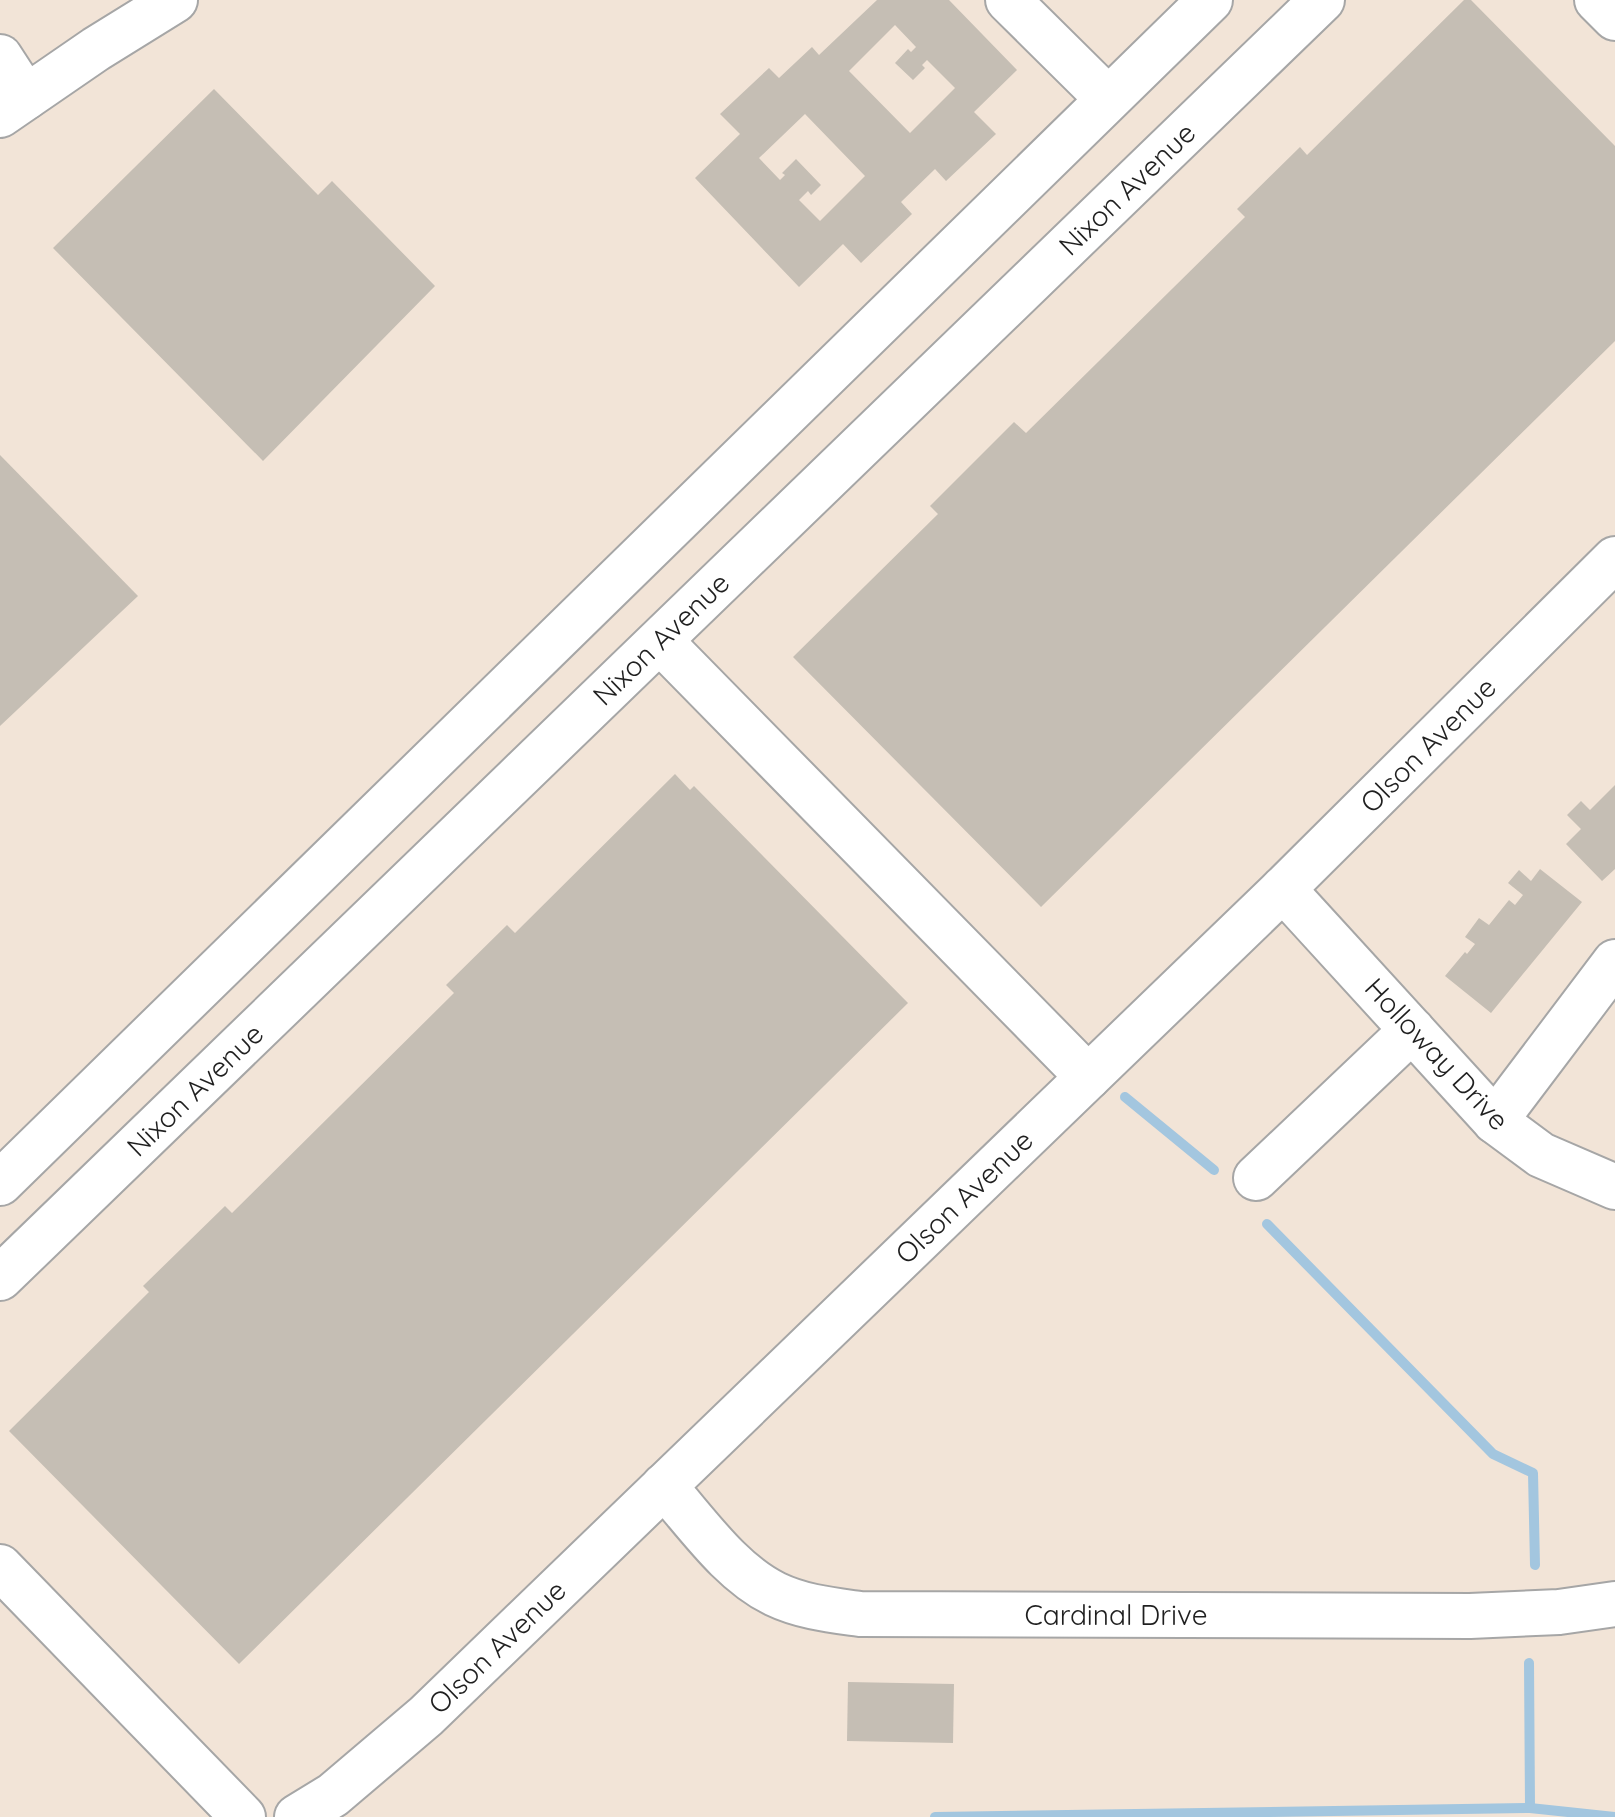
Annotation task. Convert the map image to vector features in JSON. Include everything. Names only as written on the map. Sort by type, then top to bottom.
[{"type":"street","points":[[0,57],[13,106],[175,0]]},
{"type":"street","points":[[1008,0],[1108,99]]},
{"type":"street","points":[[0,1183],[1210,0]]},
{"type":"street","name":"Nixon Avenue","points":[[0,1278],[1322,0]]},
{"type":"street","points":[[1597,0],[1615,18]]},
{"type":"street","name":"Olson Avenue","points":[[297,1817],[333,1795],[426,1716],[1283,889],[1615,559]]},
{"type":"street","points":[[660,641],[1088,1077]]},
{"type":"street","name":"Holloway Drive","points":[[1283,889],[1495,1121],[1541,1155],[1615,1187]]},
{"type":"street","points":[[1495,1121],[1615,962]]},
{"type":"street","points":[[1256,1178],[1412,1030]]},
{"type":"street","name":"Cardinal Drive","points":[[664,1486],[738,1569],[775,1594],[814,1607],[860,1614],[1470,1616],[1559,1612],[1615,1604]]},
{"type":"street","points":[[0,1567],[243,1817]]},
{"type":"shaded area","points":[[0,0],[1615,0],[1615,1817],[0,1817]]},
{"type":"building","points":[[877,0],[949,0],[1017,70],[974,112],[996,134],[946,181],[935,169],[901,202],[912,214],[861,263],[843,244],[799,287],[695,178],[740,134],[720,114],[769,68],[779,78],[812,47],[819,55]],"holes":[[[895,25],[916,47],[911,52],[908,49],[895,63],[913,80],[925,68],[922,65],[927,60],[955,88],[910,133],[849,71]],[[805,114],[865,176],[820,221],[799,200],[808,191],[811,195],[821,185],[796,159],[782,173],[785,175],[780,180],[759,158]]]},
{"type":"building","points":[[1464,0],[1471,0],[1615,146],[1615,341],[1041,907],[793,657],[938,514],[930,506],[1014,422],[1026,433],[1245,217],[1237,209],[1300,147],[1307,155]]},
{"type":"building","points":[[214,89],[318,195],[332,181],[435,286],[263,461],[53,248]]},
{"type":"building","points":[[0,455],[138,596],[0,726]]},
{"type":"building","points":[[675,774],[690,790],[694,786],[908,1003],[239,1664],[9,1431],[149,1292],[143,1286],[225,1206],[232,1213],[454,993],[446,985],[507,925],[515,933]]},
{"type":"building","points":[[1615,785],[1615,869],[1602,881],[1566,844],[1581,829],[1567,815],[1581,801],[1590,810]]},
{"type":"building","points":[[1540,869],[1582,902],[1491,1013],[1445,976],[1475,944],[1465,937],[1479,918],[1489,925],[1509,900],[1515,905],[1523,895],[1508,883],[1519,870],[1531,881]]},
{"type":"building","points":[[848,1682],[954,1684],[953,1743],[847,1741]]},
{"type":"waterway","points":[[1125,1097],[1214,1170]]},
{"type":"waterway","points":[[1267,1224],[1493,1454],[1533,1473],[1535,1565]]},
{"type":"waterway","points":[[1529,1663],[1530,1808]]},
{"type":"waterway","points":[[935,1817],[1530,1808],[1615,1817]]}]
